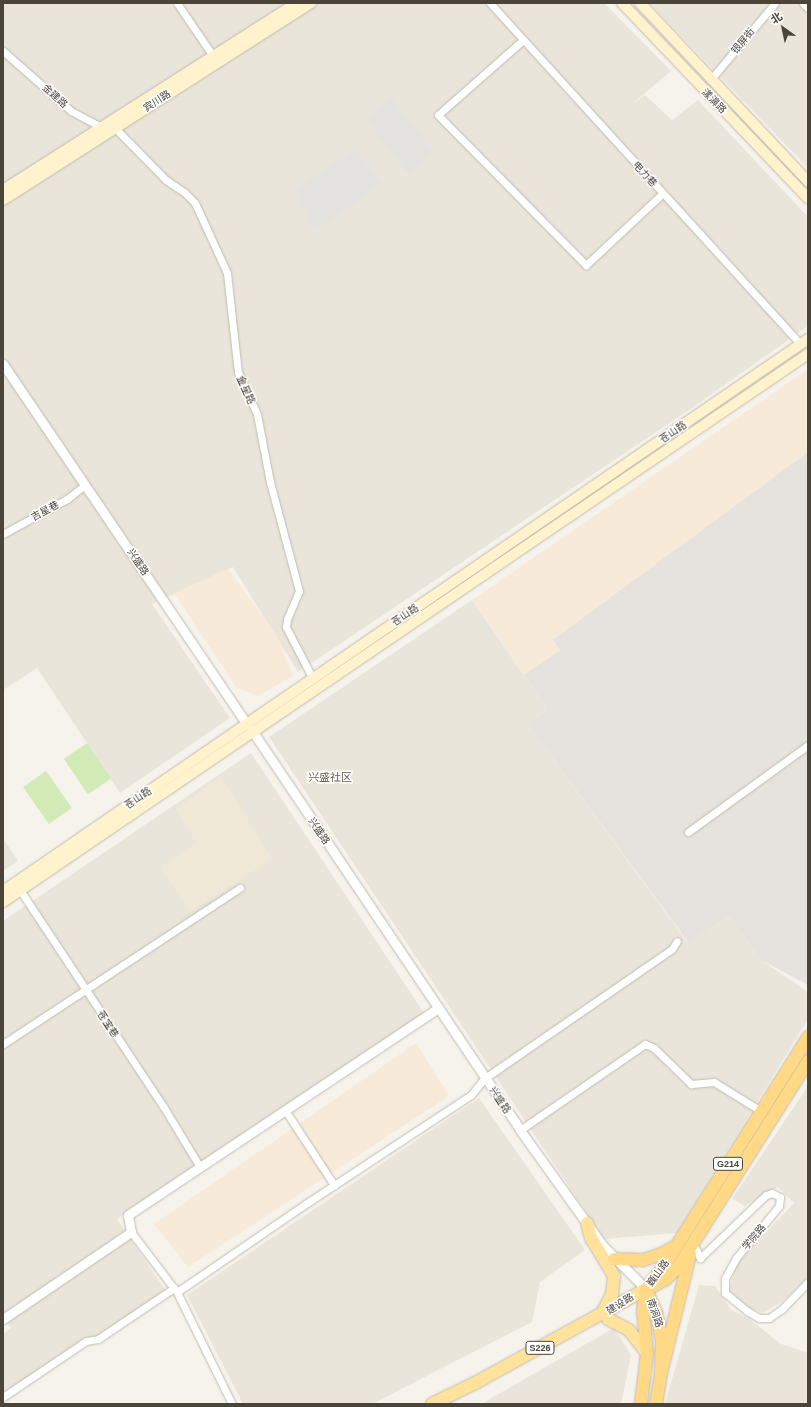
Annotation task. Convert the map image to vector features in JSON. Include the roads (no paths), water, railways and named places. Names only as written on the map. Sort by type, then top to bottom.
[{"type":"highway","name":"巍山路","points":[[646,1289],[677,1245],[808,1037]]},
{"type":"highway","name":"巍山路","points":[[646,1289],[670,1275],[693,1243],[808,1061]]},
{"type":"highway","points":[[661,1373],[693,1243]]},
{"type":"highway","points":[[614,1259],[634,1260],[652,1257],[677,1245]]},
{"type":"highway","name":"南涧路","points":[[641,1404],[647,1353],[643,1311],[646,1289]]},
{"type":"highway","name":"南涧路","points":[[646,1289],[661,1331],[661,1373],[656,1404]]},
{"type":"main road","name":"宾川路","points":[[3,190],[296,3]]},
{"type":"main road","name":"宾川路","points":[[3,200],[311,3]]},
{"type":"main road","name":"漾濞路","points":[[622,3],[808,198]]},
{"type":"main road","name":"漾濞路","points":[[640,3],[808,181]]},
{"type":"main road","name":"苍山路","points":[[250,728],[313,679],[804,342]]},
{"type":"main road","name":"苍山路","points":[[3,902],[18,887],[250,728],[808,354]]},
{"type":"main road","name":"苍山路","points":[[3,891],[18,887]]},
{"type":"main road","points":[[587,1223],[591,1238],[614,1276],[612,1294],[605,1317],[629,1330],[647,1353]]},
{"type":"main road","name":"建设路","points":[[446,1404],[605,1317],[629,1297],[646,1289]]},
{"type":"main road","name":"建设路","points":[[432,1404],[605,1317]]},
{"type":"street","points":[[177,3],[213,56]]},
{"type":"street","name":"电力巷","points":[[490,3],[663,193],[804,342]]},
{"type":"street","name":"银屏街","points":[[711,78],[775,3]]},
{"type":"street","points":[[804,3],[808,7]]},
{"type":"street","points":[[523,40],[438,115],[586,265],[663,193]]},
{"type":"street","name":"金建路","points":[[3,51],[71,111],[101,127],[115,128]]},
{"type":"street","name":"金星路","points":[[115,128],[166,180],[185,193],[195,203],[227,273],[238,372],[257,414],[270,482],[299,591],[286,618],[286,627],[313,679]]},
{"type":"street","name":"兴盛路","points":[[3,364],[520,1130],[614,1259],[646,1289]]},
{"type":"street","name":"吉星巷","points":[[3,534],[67,499],[86,485]]},
{"type":"street","points":[[688,832],[808,745]]},
{"type":"street","name":"苍宝巷","points":[[18,887],[85,990],[164,1106],[200,1167]]},
{"type":"street","points":[[3,1044],[240,888]]},
{"type":"street","points":[[3,1397],[86,1341],[98,1339],[176,1291],[471,1095],[485,1078],[672,949],[677,941]]},
{"type":"street","points":[[232,1404],[176,1291],[131,1232],[128,1215],[438,1008]]},
{"type":"street","points":[[520,1130],[645,1044],[654,1048],[691,1084],[714,1082],[761,1111]]},
{"type":"street","points":[[285,1110],[334,1185]]},
{"type":"street","name":"学院路","points":[[700,1258],[766,1195],[772,1193],[780,1197],[779,1206],[736,1258],[724,1279],[725,1293],[747,1311],[760,1318],[770,1318],[782,1309],[808,1282]]},
{"type":"street","points":[[3,1319],[131,1232]]},
{"type":"street","points":[[685,1273],[700,1258],[693,1243]]},
{"type":"district","name":"兴盛社区","points":[[330,777]]}]
